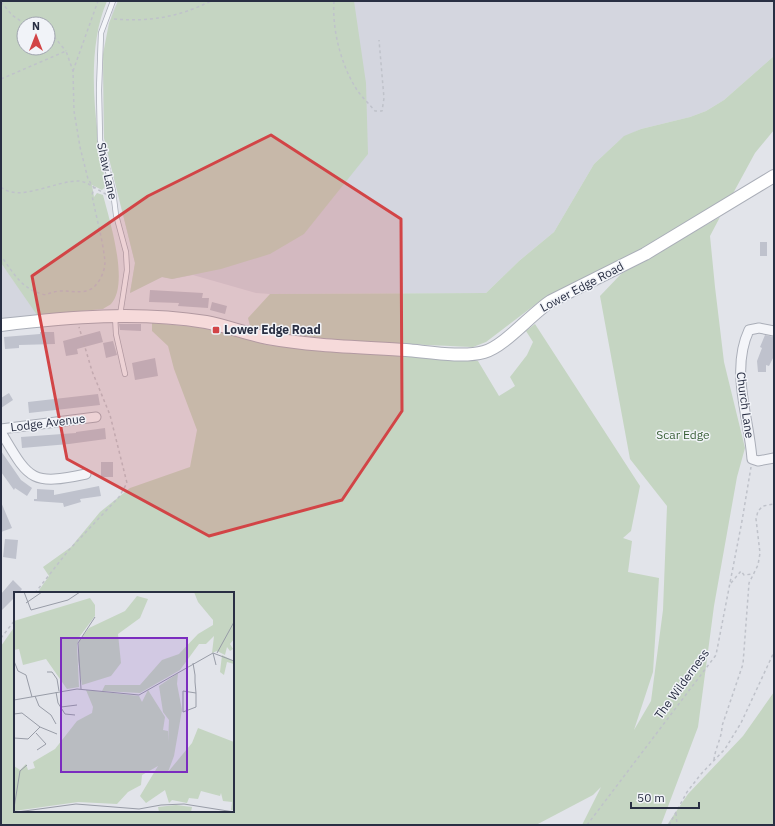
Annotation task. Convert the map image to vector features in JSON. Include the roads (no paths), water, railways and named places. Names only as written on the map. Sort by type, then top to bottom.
[{"type":"street","name":"Lower Edge Road","points":[[1,325],[77,318],[118,317],[207,322],[268,338],[323,344],[453,353],[483,352],[501,343],[539,308],[645,254],[742,197],[774,176]]},
{"type":"street","name":"Church Lane","points":[[774,331],[759,328],[750,330],[743,343],[740,368],[752,459],[758,461],[774,458]]},
{"type":"street","name":"Lodge Avenue","points":[[1,429],[96,417]]},
{"type":"street","points":[[1,432],[24,468],[32,475],[53,480],[86,474]]},
{"type":"lane","name":"Shaw Lane","points":[[113,1],[106,18],[99,44],[100,140],[126,252],[127,270],[116,334],[125,374]]},
{"type":"place","name":"Lower Edge Road","points":[[216,330]]},
{"type":"park label","name":"Scar Edge","points":[[683,435]]}]
